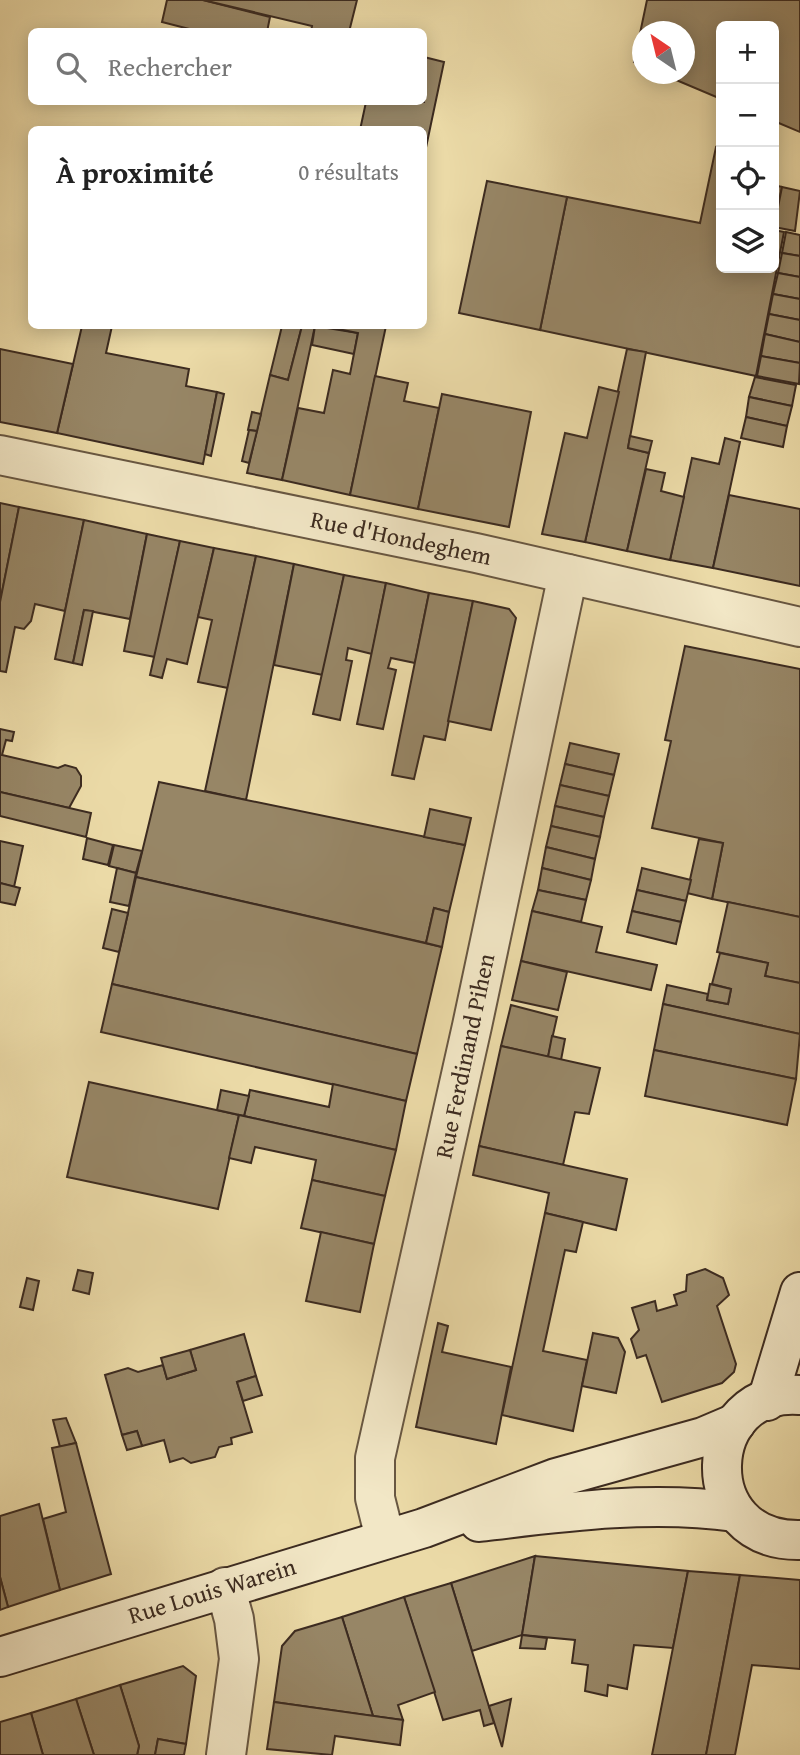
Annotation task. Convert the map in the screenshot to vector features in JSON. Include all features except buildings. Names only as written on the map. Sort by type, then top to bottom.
[{"type":"street","name":"Rue d'Hondeghem","points":[[0,456],[568,574],[800,627]]},
{"type":"street","name":"Rue Ferdinand Pihen","points":[[385,1538],[375,1498],[375,1458],[472,1026],[568,574]]},
{"type":"street","points":[[783,1398],[800,1292]]},
{"type":"street","name":"Rue Louis Warein","points":[[0,1657],[424,1528],[580,1469],[703,1437],[736,1423],[750,1409],[783,1398]]},
{"type":"street","points":[[736,1423],[726,1440],[720,1467],[726,1495],[736,1512],[765,1534],[783,1540],[800,1540]]},
{"type":"street","name":"Rue Louis Warein","points":[[424,1528],[621,1509],[696,1508],[736,1512]]},
{"type":"street","points":[[225,1587],[239,1659],[226,1755]]}]
